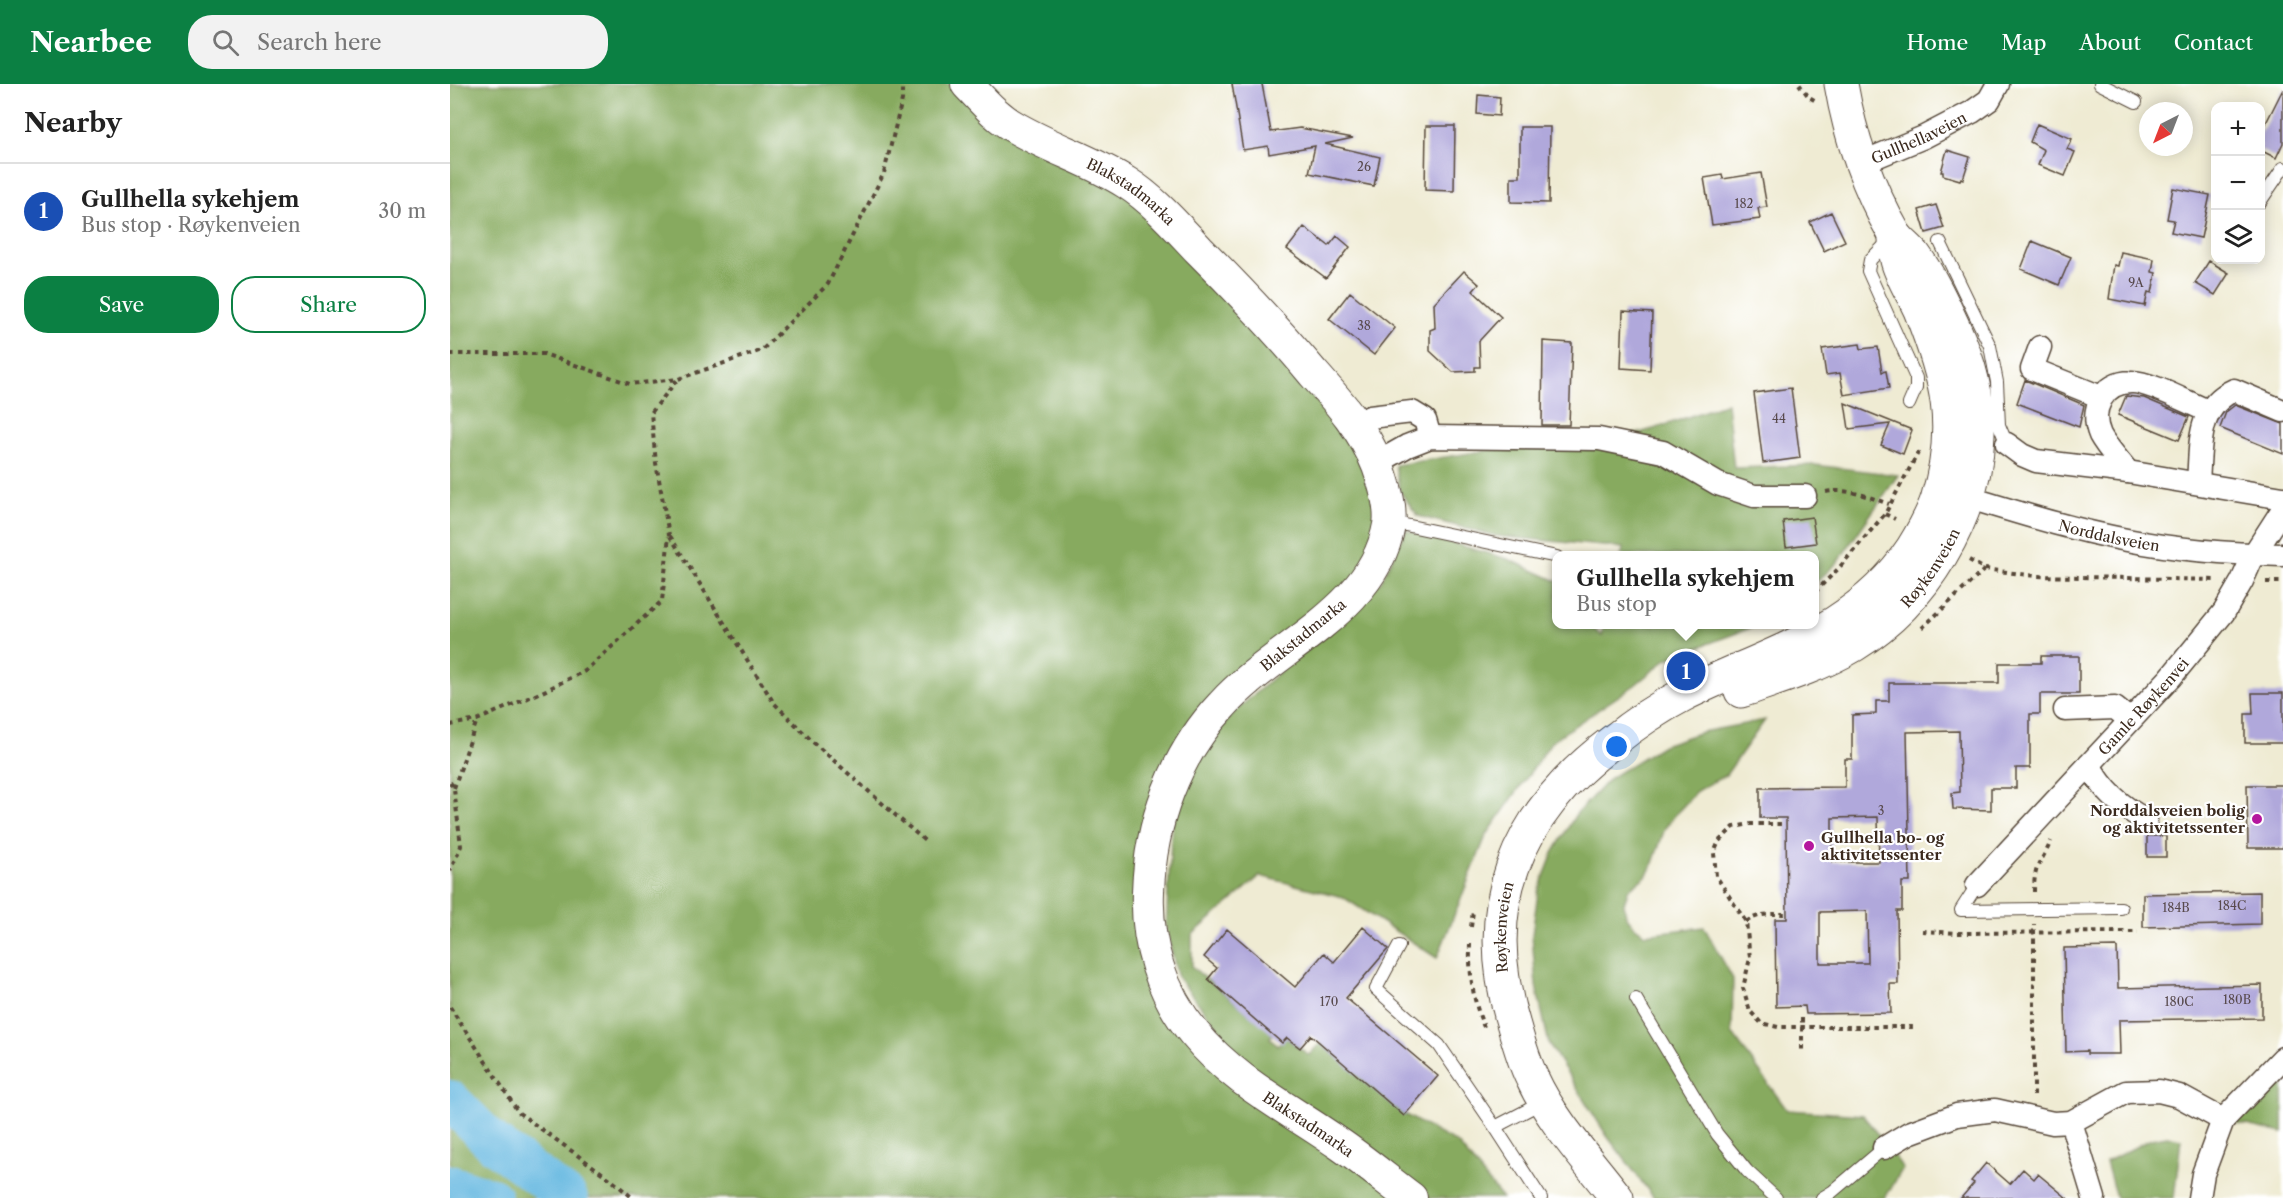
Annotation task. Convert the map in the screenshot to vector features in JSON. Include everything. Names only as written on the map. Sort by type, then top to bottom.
[{"type":"main road","name":"Blakstadmarka","points":[[967,84],[993,112],[1016,129],[1130,184],[1154,204],[1264,315],[1342,406],[1362,433],[1377,463],[1386,492],[1390,522],[1380,551],[1352,596],[1330,616],[1246,681],[1221,705],[1199,733],[1182,762],[1164,801],[1154,834],[1148,867],[1147,903],[1151,945],[1162,981],[1191,1029],[1212,1054],[1231,1071],[1341,1144],[1411,1198]]},
{"type":"main road","name":"Røykenveien","points":[[1617,1198],[1544,1101],[1522,1053],[1507,1004],[1501,976],[1500,915],[1508,879],[1523,844],[1541,812],[1576,770],[1618,737],[1707,702],[1809,667],[1863,639],[1904,603],[1943,552],[1953,493],[1978,434],[1976,397],[1969,366],[1947,313],[1915,256],[1895,235],[1829,93]]},
{"type":"street","name":"Gullhellaveien","points":[[1861,162],[1924,137],[1972,112],[1989,100],[1998,84]]},
{"type":"street","points":[[2040,347],[2032,369],[2101,397]]},
{"type":"street","points":[[2128,472],[2100,434],[2095,413],[2101,397],[2111,386],[2131,381],[2152,387],[2208,411]]},
{"type":"street","points":[[2198,482],[2204,426],[2208,411],[2221,396],[2234,390],[2283,411]]},
{"type":"street","points":[[1370,417],[1412,412],[1425,420],[1430,437]]},
{"type":"street","points":[[1377,463],[1407,446],[1430,437],[1599,439],[1663,452],[1718,484],[1754,496],[1804,496]]},
{"type":"street","points":[[2007,444],[2022,455],[2036,461],[2198,482],[2283,498]]},
{"type":"street","name":"Norddalsveien","points":[[1953,493],[2017,513],[2126,540],[2187,550],[2283,555]]},
{"type":"street","name":"Gamle Røykenvei","points":[[1977,885],[2170,678],[2224,612],[2254,554],[2283,508]]},
{"type":"street","points":[[2065,710],[2115,708],[2130,720]]},
{"type":"street","points":[[2089,765],[2111,796],[2123,807],[2146,820]]},
{"type":"street","points":[[2199,1198],[2203,1174],[2223,1120],[2283,1058]]},
{"type":"street","points":[[1884,1148],[1909,1133],[1957,1115],[1995,1110],[2053,1123],[2071,1122],[2126,1092],[2159,1091],[2179,1096],[2223,1120]]},
{"type":"street","points":[[2071,1122],[2094,1198]]},
{"type":"lane","points":[[2100,84],[2136,102]]},
{"type":"lane","points":[[2265,195],[2283,168]]},
{"type":"lane","points":[[1895,235],[1870,260],[1868,271],[1916,378],[1916,388],[1909,404]]},
{"type":"lane","points":[[1940,242],[1990,346],[1997,381],[1999,425],[2007,444]]},
{"type":"lane","points":[[1390,522],[1552,556]]},
{"type":"lane","points":[[1977,885],[1961,910],[2121,908]]},
{"type":"lane","points":[[1399,946],[1376,989],[1439,1045],[1496,1127],[1541,1198]]},
{"type":"lane","points":[[1636,999],[1718,1134],[1747,1171],[1776,1198]]},
{"type":"lane","points":[[1496,1127],[1544,1101]]},
{"type":"lane","points":[[1822,1198],[1884,1148]]},
{"type":"path","points":[[450,354],[544,354],[630,384],[678,379],[762,350],[828,284],[884,173],[902,100],[902,84]]},
{"type":"path","points":[[1799,84],[1809,97],[1829,93]]},
{"type":"path","points":[[450,725],[477,720],[542,693],[585,671],[662,601],[669,535],[656,463],[651,413],[678,379]]},
{"type":"path","points":[[1819,588],[1885,514],[1923,443]]},
{"type":"path","points":[[1804,496],[1837,490],[1864,495],[1889,504]]},
{"type":"path","points":[[1885,514],[1894,519]]},
{"type":"path","points":[[669,535],[774,703],[814,743],[927,843]]},
{"type":"path","points":[[1960,555],[1985,569],[2035,576],[2283,582]]},
{"type":"path","points":[[454,789],[477,720]]},
{"type":"path","points":[[450,782],[454,789],[461,846],[450,871]]},
{"type":"path","points":[[2034,1118],[2034,874],[2037,864],[2051,841],[2050,828],[2039,818]]},
{"type":"path","points":[[1781,824],[1750,824],[1734,827],[1719,841],[1714,853],[1716,876],[1746,922],[1750,958],[1743,988],[1750,1011],[1761,1023],[1769,1026],[1913,1027]]},
{"type":"path","points":[[1474,906],[1470,957],[1472,981],[1478,1013],[1487,1035]]},
{"type":"path","points":[[1746,922],[1755,916],[1765,914],[1787,915]]},
{"type":"path","points":[[1922,931],[1956,933],[2138,932]]},
{"type":"path","points":[[450,1007],[519,1113],[633,1198]]},
{"type":"path","points":[[1802,1018],[1802,1053]]},
{"type":"green space","points":[[450,84],[974,84],[1170,222],[1388,483],[1362,577],[1237,683],[1153,835],[1168,982],[1200,1025],[1404,1198],[450,1198]]},
{"type":"green space","points":[[1727,403],[1734,468],[1815,465],[1898,475],[1837,563],[1819,579],[1819,551],[1623,551],[1624,548],[1496,536],[1418,516],[1400,492],[1395,465],[1520,445],[1583,448],[1657,428]]},
{"type":"green space","points":[[1406,530],[1508,559],[1552,579],[1552,629],[1594,629],[1602,636],[1603,629],[1747,629],[1667,659],[1635,685],[1552,741],[1486,836],[1437,958],[1343,897],[1260,876],[1192,935],[1192,967],[1273,1033],[1270,1038],[1278,1045],[1285,1037],[1309,1055],[1320,1043],[1404,1114],[1458,1144],[1502,1198],[1427,1198],[1287,1095],[1238,1053],[1178,978],[1166,928],[1172,824],[1187,775],[1231,715],[1381,581]]},
{"type":"green space","points":[[1765,720],[1726,775],[1698,790],[1665,828],[1652,866],[1646,876],[1628,890],[1624,904],[1626,916],[1645,934],[1704,927],[1733,979],[1732,1033],[1787,1110],[1863,1115],[1903,1168],[1885,1198],[1654,1198],[1607,1136],[1549,1044],[1536,986],[1532,935],[1538,892],[1553,853],[1576,814],[1610,778],[1663,745],[1702,732]]},
{"type":"green space","points":[[2283,1058],[2283,1133],[2223,1120]]},
{"type":"green space","points":[[2167,1136],[2181,1139],[2174,1198],[2116,1198],[2106,1162],[2151,1139]]},
{"type":"building","points":[[1232,84],[1262,84],[1271,132],[1300,128],[1353,138],[1325,144],[1380,157],[1374,186],[1309,173],[1315,146],[1269,154],[1268,146],[1243,150]]},
{"type":"building","points":[[2283,89],[2283,143],[2276,158],[2265,152],[2265,125]]},
{"type":"building","points":[[1478,95],[1500,97],[1499,116],[1477,114]]},
{"type":"building","points":[[2037,124],[2072,139],[2067,149],[2075,152],[2065,176],[2038,165],[2044,150],[2030,142]]},
{"type":"building","points":[[1426,126],[1455,126],[1454,191],[1425,190]]},
{"type":"building","points":[[1520,127],[1550,127],[1549,203],[1511,202],[1511,177],[1520,177]]},
{"type":"building","points":[[1947,150],[1970,157],[1963,179],[1943,175],[1941,172]]},
{"type":"building","points":[[1761,173],[1767,207],[1758,208],[1760,219],[1712,225],[1704,178],[1722,175],[1723,179]]},
{"type":"building","points":[[2173,188],[2210,195],[2201,238],[2171,232],[2174,220],[2167,219]]},
{"type":"building","points":[[1936,205],[1944,228],[1926,233],[1919,210]]},
{"type":"building","points":[[1831,212],[1845,241],[1824,251],[1810,222]]},
{"type":"building","points":[[1304,227],[1329,246],[1337,236],[1350,247],[1326,278],[1287,249]]},
{"type":"building","points":[[2032,241],[2071,257],[2059,285],[2021,269]]},
{"type":"building","points":[[2121,252],[2154,259],[2152,272],[2156,273],[2152,293],[2148,292],[2145,306],[2109,299],[2114,265],[2118,266]]},
{"type":"building","points":[[2209,261],[2229,273],[2215,295],[2195,283]]},
{"type":"building","points":[[1464,271],[1479,284],[1473,291],[1501,317],[1479,341],[1480,367],[1475,367],[1475,371],[1453,372],[1430,351],[1430,330],[1435,328],[1434,303]]},
{"type":"building","points":[[1350,292],[1395,328],[1374,355],[1329,319]]},
{"type":"building","points":[[1623,311],[1652,313],[1650,370],[1621,368]]},
{"type":"building","points":[[1543,341],[1572,343],[1569,425],[1542,425]]},
{"type":"building","points":[[1860,344],[1861,349],[1878,347],[1882,372],[1886,371],[1889,388],[1844,395],[1840,373],[1826,375],[1822,349]]},
{"type":"building","points":[[2025,380],[2084,405],[2079,427],[2017,403]]},
{"type":"building","points":[[1791,388],[1800,458],[1763,463],[1754,393]]},
{"type":"building","points":[[2126,396],[2144,398],[2189,417],[2179,440],[2118,415]]},
{"type":"building","points":[[1845,403],[1912,430],[1903,454],[1881,445],[1890,424],[1849,429]]},
{"type":"building","points":[[2235,405],[2283,424],[2283,454],[2220,428],[2226,412]]},
{"type":"building","points":[[1812,517],[1816,543],[1786,547],[1783,521]]},
{"type":"building","name":"Gullhella bo- og aktivitetssenter","points":[[2041,656],[2079,656],[2079,694],[2040,694],[2040,714],[2030,714],[2030,768],[2016,768],[2016,788],[1991,788],[1991,810],[1953,809],[1952,793],[1960,792],[1959,731],[1907,732],[1910,882],[1902,882],[1902,911],[1897,911],[1898,984],[1890,984],[1891,1013],[1806,1014],[1805,1006],[1776,1007],[1775,919],[1787,919],[1786,818],[1760,818],[1760,788],[1845,787],[1845,759],[1852,759],[1852,715],[1876,714],[1876,701],[1889,701],[1889,683],[1999,683],[1999,663],[2041,663]],"holes":[[[1878,817],[1879,862],[1832,862],[1832,818]],[[1867,911],[1868,963],[1820,963],[1820,912]]]},
{"type":"building","points":[[2252,693],[2283,693],[2283,743],[2245,743],[2245,714],[2253,714]]},
{"type":"building","name":"Norddalsveien bolig og aktivitetssenter","points":[[2247,785],[2283,785],[2283,848],[2248,848]]},
{"type":"building","points":[[2147,836],[2166,836],[2166,857],[2147,857]]},
{"type":"building","points":[[2260,892],[2260,924],[2143,927],[2143,894]]},
{"type":"building","points":[[1363,927],[1388,949],[1346,998],[1438,1076],[1404,1116],[1311,1035],[1300,1048],[1287,1038],[1282,1043],[1208,979],[1217,968],[1204,957],[1227,929],[1295,987],[1324,953],[1334,962]]},
{"type":"building","points":[[2117,947],[2118,988],[2262,985],[2262,1018],[2119,1020],[2120,1054],[2066,1052],[2064,948]]},
{"type":"building","points":[[1986,1163],[2010,1184],[2023,1169],[2034,1179],[2038,1174],[2067,1198],[1961,1198],[1974,1183],[1971,1181]]},
{"type":"waterway","points":[[450,1100],[493,1143],[568,1198]]},
{"type":"waterway","points":[[450,1185],[492,1198]]},
{"type":"place","name":"Gullhella sykehjem","points":[[1686,671]]},
{"type":"place","name":"Norddalsveien bolig og aktivitetssenter","points":[[2257,819]]},
{"type":"place","name":"Gullhella bo- og aktivitetssenter","points":[[1809,846]]}]
